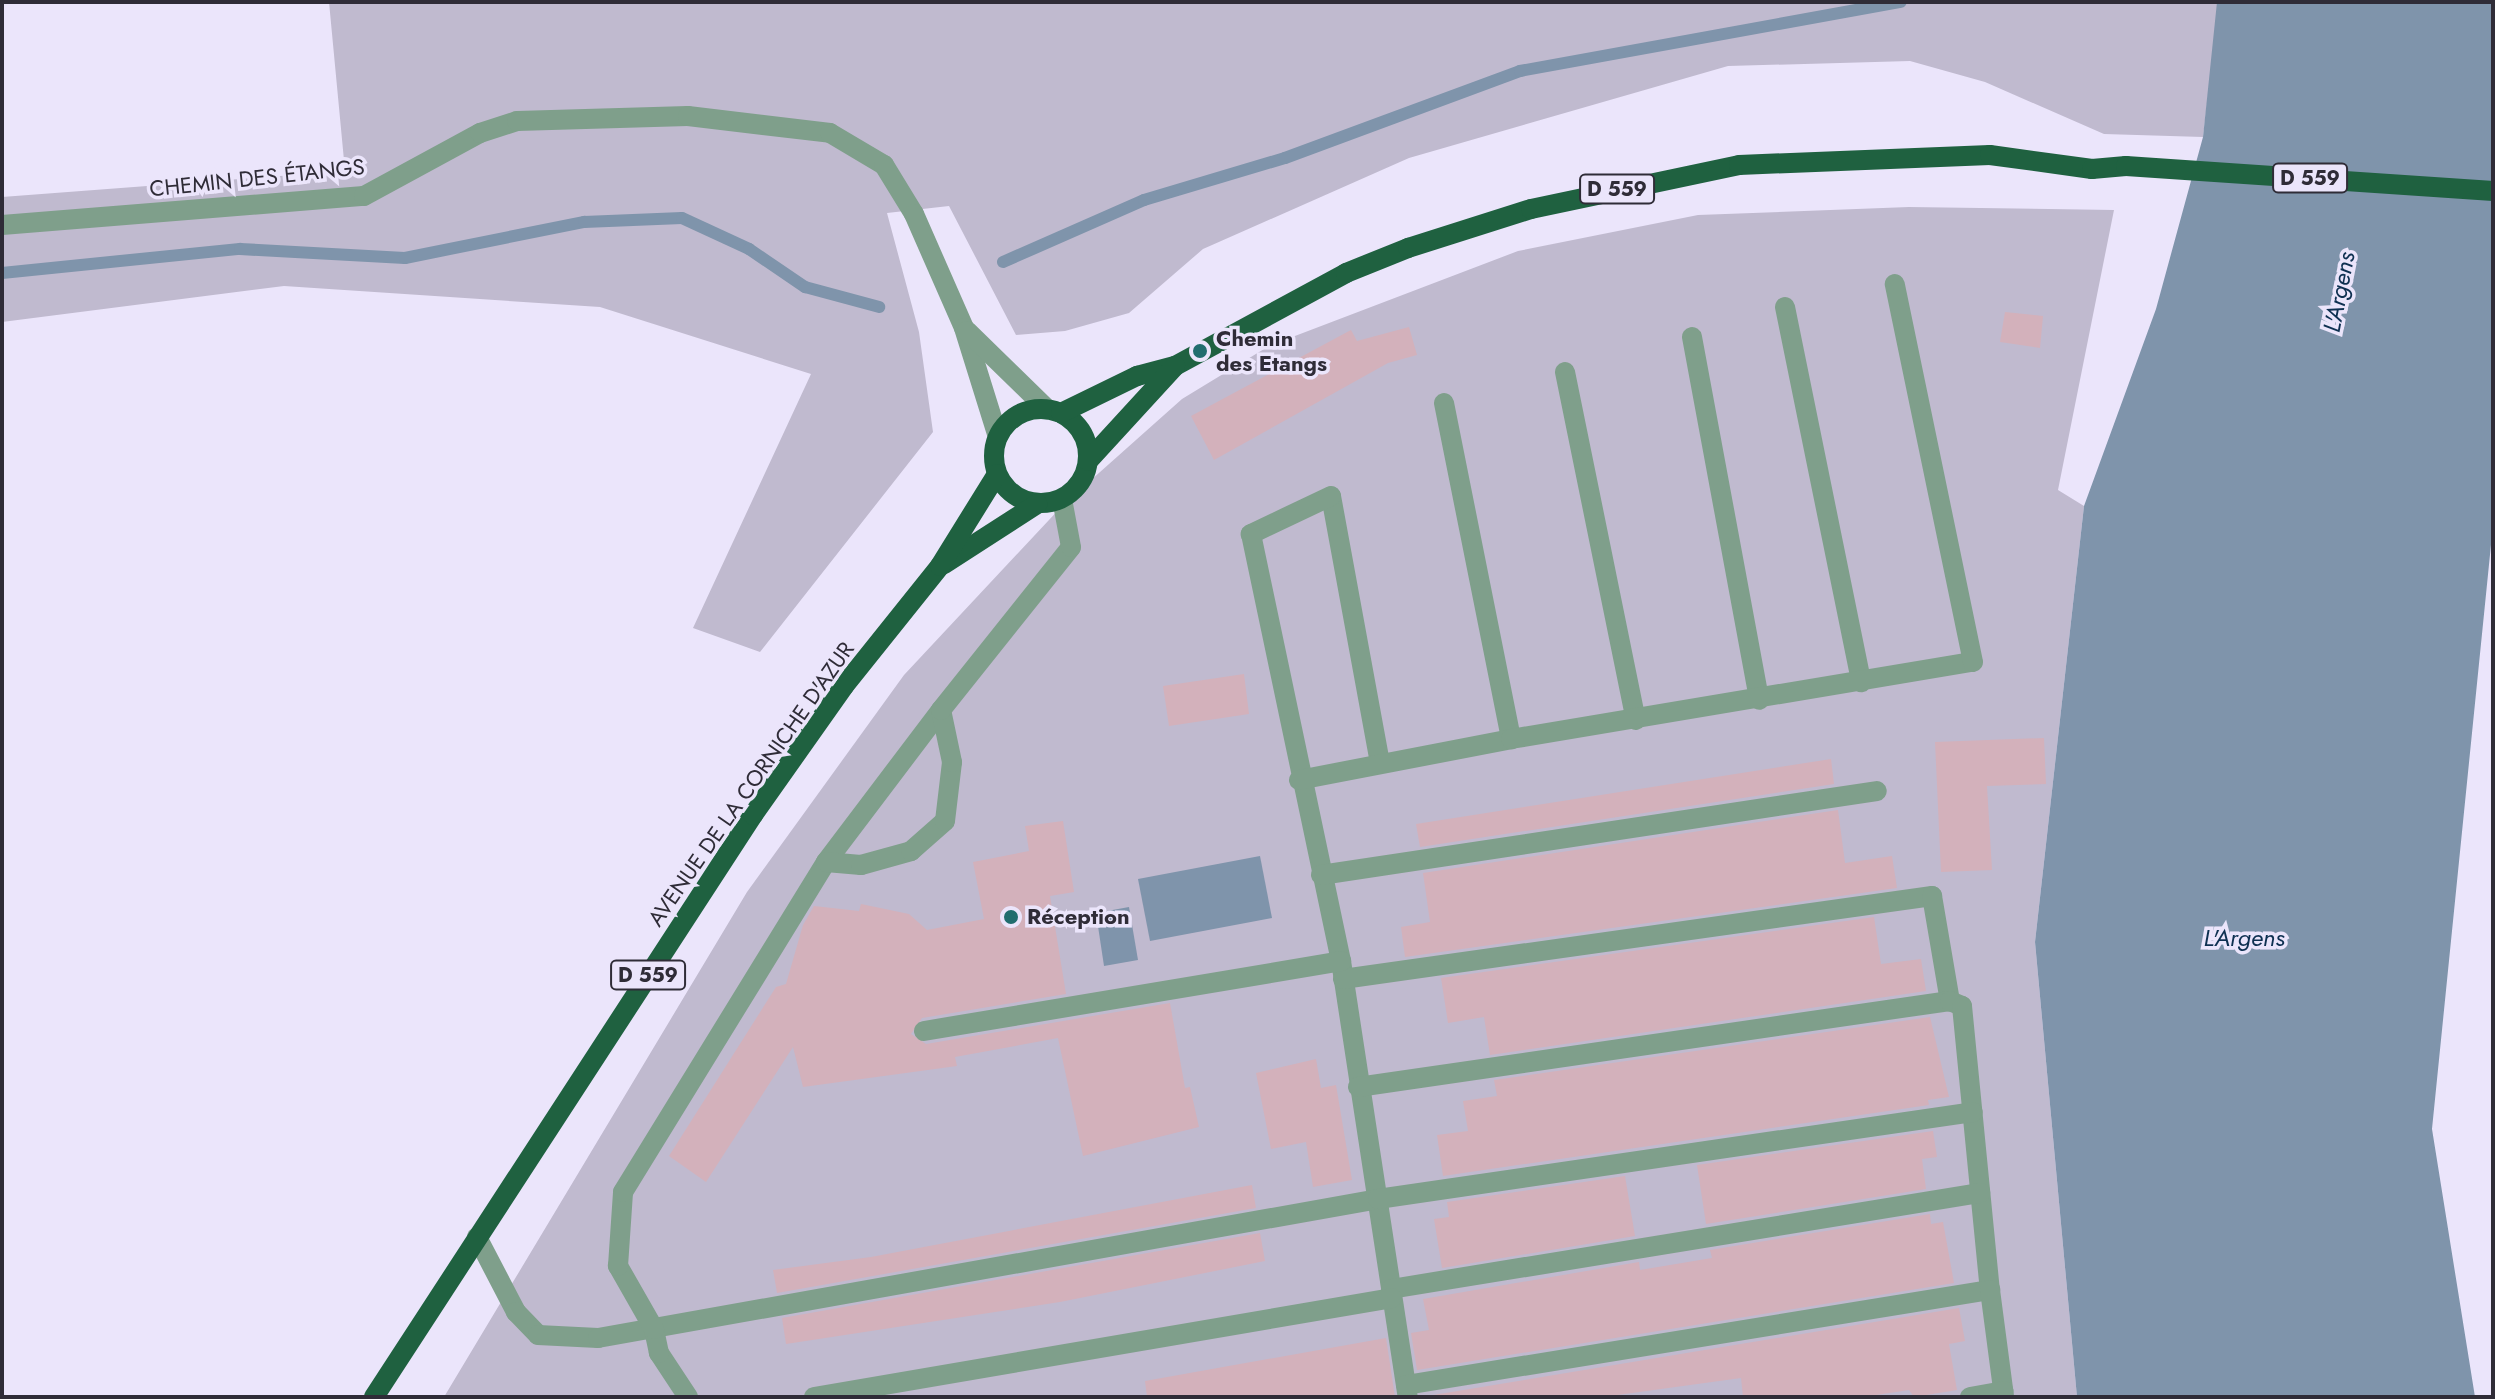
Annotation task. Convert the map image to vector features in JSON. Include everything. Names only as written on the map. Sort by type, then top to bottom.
[{"type":"main road","name":"D 559","points":[[1054,411],[1137,376],[1175,366],[1346,273],[1469,226],[1605,191],[1796,160],[1990,155],[2092,169],[2126,166],[2493,191]]},
{"type":"main road","name":"D 559","points":[[1088,461],[1175,366]]},
{"type":"main road","points":[[1054,411],[1082,433],[1088,461],[1080,484],[1062,499],[1037,504],[1012,495],[997,474],[998,437],[1018,415],[1054,411]]},
{"type":"main road","name":"AVENUE DE LA CORNICHE D'AZUR","points":[[374,1397],[753,815],[844,686],[940,566],[997,474]]},
{"type":"main road","name":"AVENUE DE LA CORNICHE D'AZUR","points":[[940,566],[1037,504]]},
{"type":"street","name":"CHEMIN DES ÉTANGS","points":[[2,225],[364,196],[480,133],[517,121],[688,116],[830,133],[884,165],[914,214],[964,328],[998,437]]},
{"type":"street","points":[[1299,780],[1511,739],[1973,662],[1895,284]]},
{"type":"street","points":[[1785,307],[1861,682]]},
{"type":"street","name":"CHEMIN DES ÉTANGS","points":[[964,328],[1054,411]]},
{"type":"street","points":[[1692,337],[1759,700]]},
{"type":"street","points":[[1565,372],[1636,720]]},
{"type":"street","points":[[1444,403],[1511,739]]},
{"type":"street","points":[[1380,763],[1331,496],[1251,534],[1299,780],[1342,970],[1407,1391],[1990,1290]]},
{"type":"street","points":[[688,1397],[659,1353],[654,1329],[618,1266],[623,1192],[826,862],[941,710],[1071,547],[1062,499]]},
{"type":"street","points":[[826,862],[861,865],[911,851],[945,821],[952,762],[941,710]]},
{"type":"street","points":[[1321,875],[1877,791]]},
{"type":"street","points":[[924,1031],[1342,970],[1932,896],[1950,1001]]},
{"type":"street","points":[[1358,1087],[1950,1001],[1962,1006],[2003,1394],[1970,1397]]},
{"type":"street","points":[[477,1237],[516,1312],[538,1335],[598,1338],[1378,1199],[1973,1112]]},
{"type":"street","points":[[814,1397],[1392,1293],[1980,1193]]},
{"type":"shaded area","points":[[329,2],[2219,2],[2203,137],[2104,134],[1985,82],[1910,61],[1728,66],[1409,158],[1203,249],[1129,313],[1065,331],[1016,335],[949,206],[887,213],[919,332],[933,432],[760,652],[693,628],[811,374],[600,307],[284,286],[2,322],[2,197],[345,171]]},
{"type":"shaded area","points":[[1909,207],[2114,210],[2058,490],[2084,506],[2035,942],[2077,1397],[444,1397],[747,892],[904,675],[1063,505],[1182,399],[1269,346],[1518,251],[1698,215]]},
{"type":"water","name":"L'Argens","points":[[2217,2],[2493,2],[2493,525],[2432,1129],[2475,1397],[2077,1397],[2035,942],[2084,506],[2156,309],[2203,137]]},
{"type":"water","points":[[1260,856],[1272,918],[1150,941],[1138,879]]},
{"type":"water","points":[[1129,907],[1138,960],[1104,966],[1096,913]]},
{"type":"building","points":[[2005,312],[2043,316],[2040,348],[2000,342]]},
{"type":"building","points":[[1409,327],[1417,355],[1388,363],[1214,460],[1191,416],[1351,330],[1357,341]]},
{"type":"building","points":[[1244,674],[1249,714],[1169,726],[1163,686]]},
{"type":"building","points":[[2044,738],[2046,784],[1987,786],[1992,870],[1941,872],[1935,742]]},
{"type":"building","points":[[1831,759],[1834,784],[1420,847],[1416,824]]},
{"type":"building","points":[[1838,810],[1845,863],[1892,856],[1897,888],[1405,957],[1401,927],[1430,922],[1423,873]]},
{"type":"building","points":[[1063,821],[1074,892],[1050,896],[1066,994],[922,1018],[911,1034],[926,1044],[1170,1003],[1185,1088],[1190,1087],[1199,1127],[1083,1156],[1058,1038],[955,1057],[957,1066],[803,1087],[793,1047],[706,1182],[669,1156],[776,987],[786,984],[803,925],[814,906],[859,911],[861,904],[909,914],[927,930],[984,919],[973,862],[1029,851],[1025,826]]},
{"type":"building","points":[[1874,917],[1881,964],[1921,959],[1926,991],[1490,1055],[1484,1017],[1448,1023],[1441,978]]},
{"type":"building","points":[[1930,1017],[1949,1097],[1928,1100],[1929,1105],[1443,1176],[1437,1135],[1468,1131],[1463,1101],[1497,1096],[1494,1080]]},
{"type":"building","points":[[1316,1059],[1321,1088],[1336,1085],[1352,1180],[1313,1187],[1306,1142],[1271,1149],[1256,1073]]},
{"type":"building","points":[[1933,1131],[1937,1157],[1922,1159],[1926,1189],[1706,1224],[1697,1165]]},
{"type":"building","points":[[1625,1176],[1635,1236],[1442,1268],[1434,1219],[1449,1217],[1447,1202]]},
{"type":"building","points":[[1252,1185],[1256,1208],[777,1293],[773,1270],[871,1257]]},
{"type":"building","points":[[1930,1214],[1931,1224],[1943,1222],[1954,1283],[1417,1370],[1411,1333],[1429,1330],[1423,1299],[1639,1262],[1640,1270],[1712,1258],[1710,1250]]},
{"type":"building","points":[[1260,1233],[1265,1261],[1060,1302],[786,1344],[782,1318]]},
{"type":"building","points":[[1959,1308],[1965,1341],[1949,1344],[1957,1390],[1914,1397],[1909,1390],[1863,1397],[1743,1397],[1741,1378],[1603,1397],[1421,1397]]},
{"type":"building","points":[[1386,1338],[1395,1397],[1147,1397],[1145,1381]]},
{"type":"waterway","points":[[1003,262],[1144,200],[1285,158],[1520,71],[1901,2]]},
{"type":"waterway","points":[[2,273],[240,249],[405,258],[584,222],[682,218],[749,249],[805,287],[879,307]]},
{"type":"place","name":"Chemin des Etangs","points":[[1200,351]]},
{"type":"place","name":"Réception","points":[[1011,917]]}]
